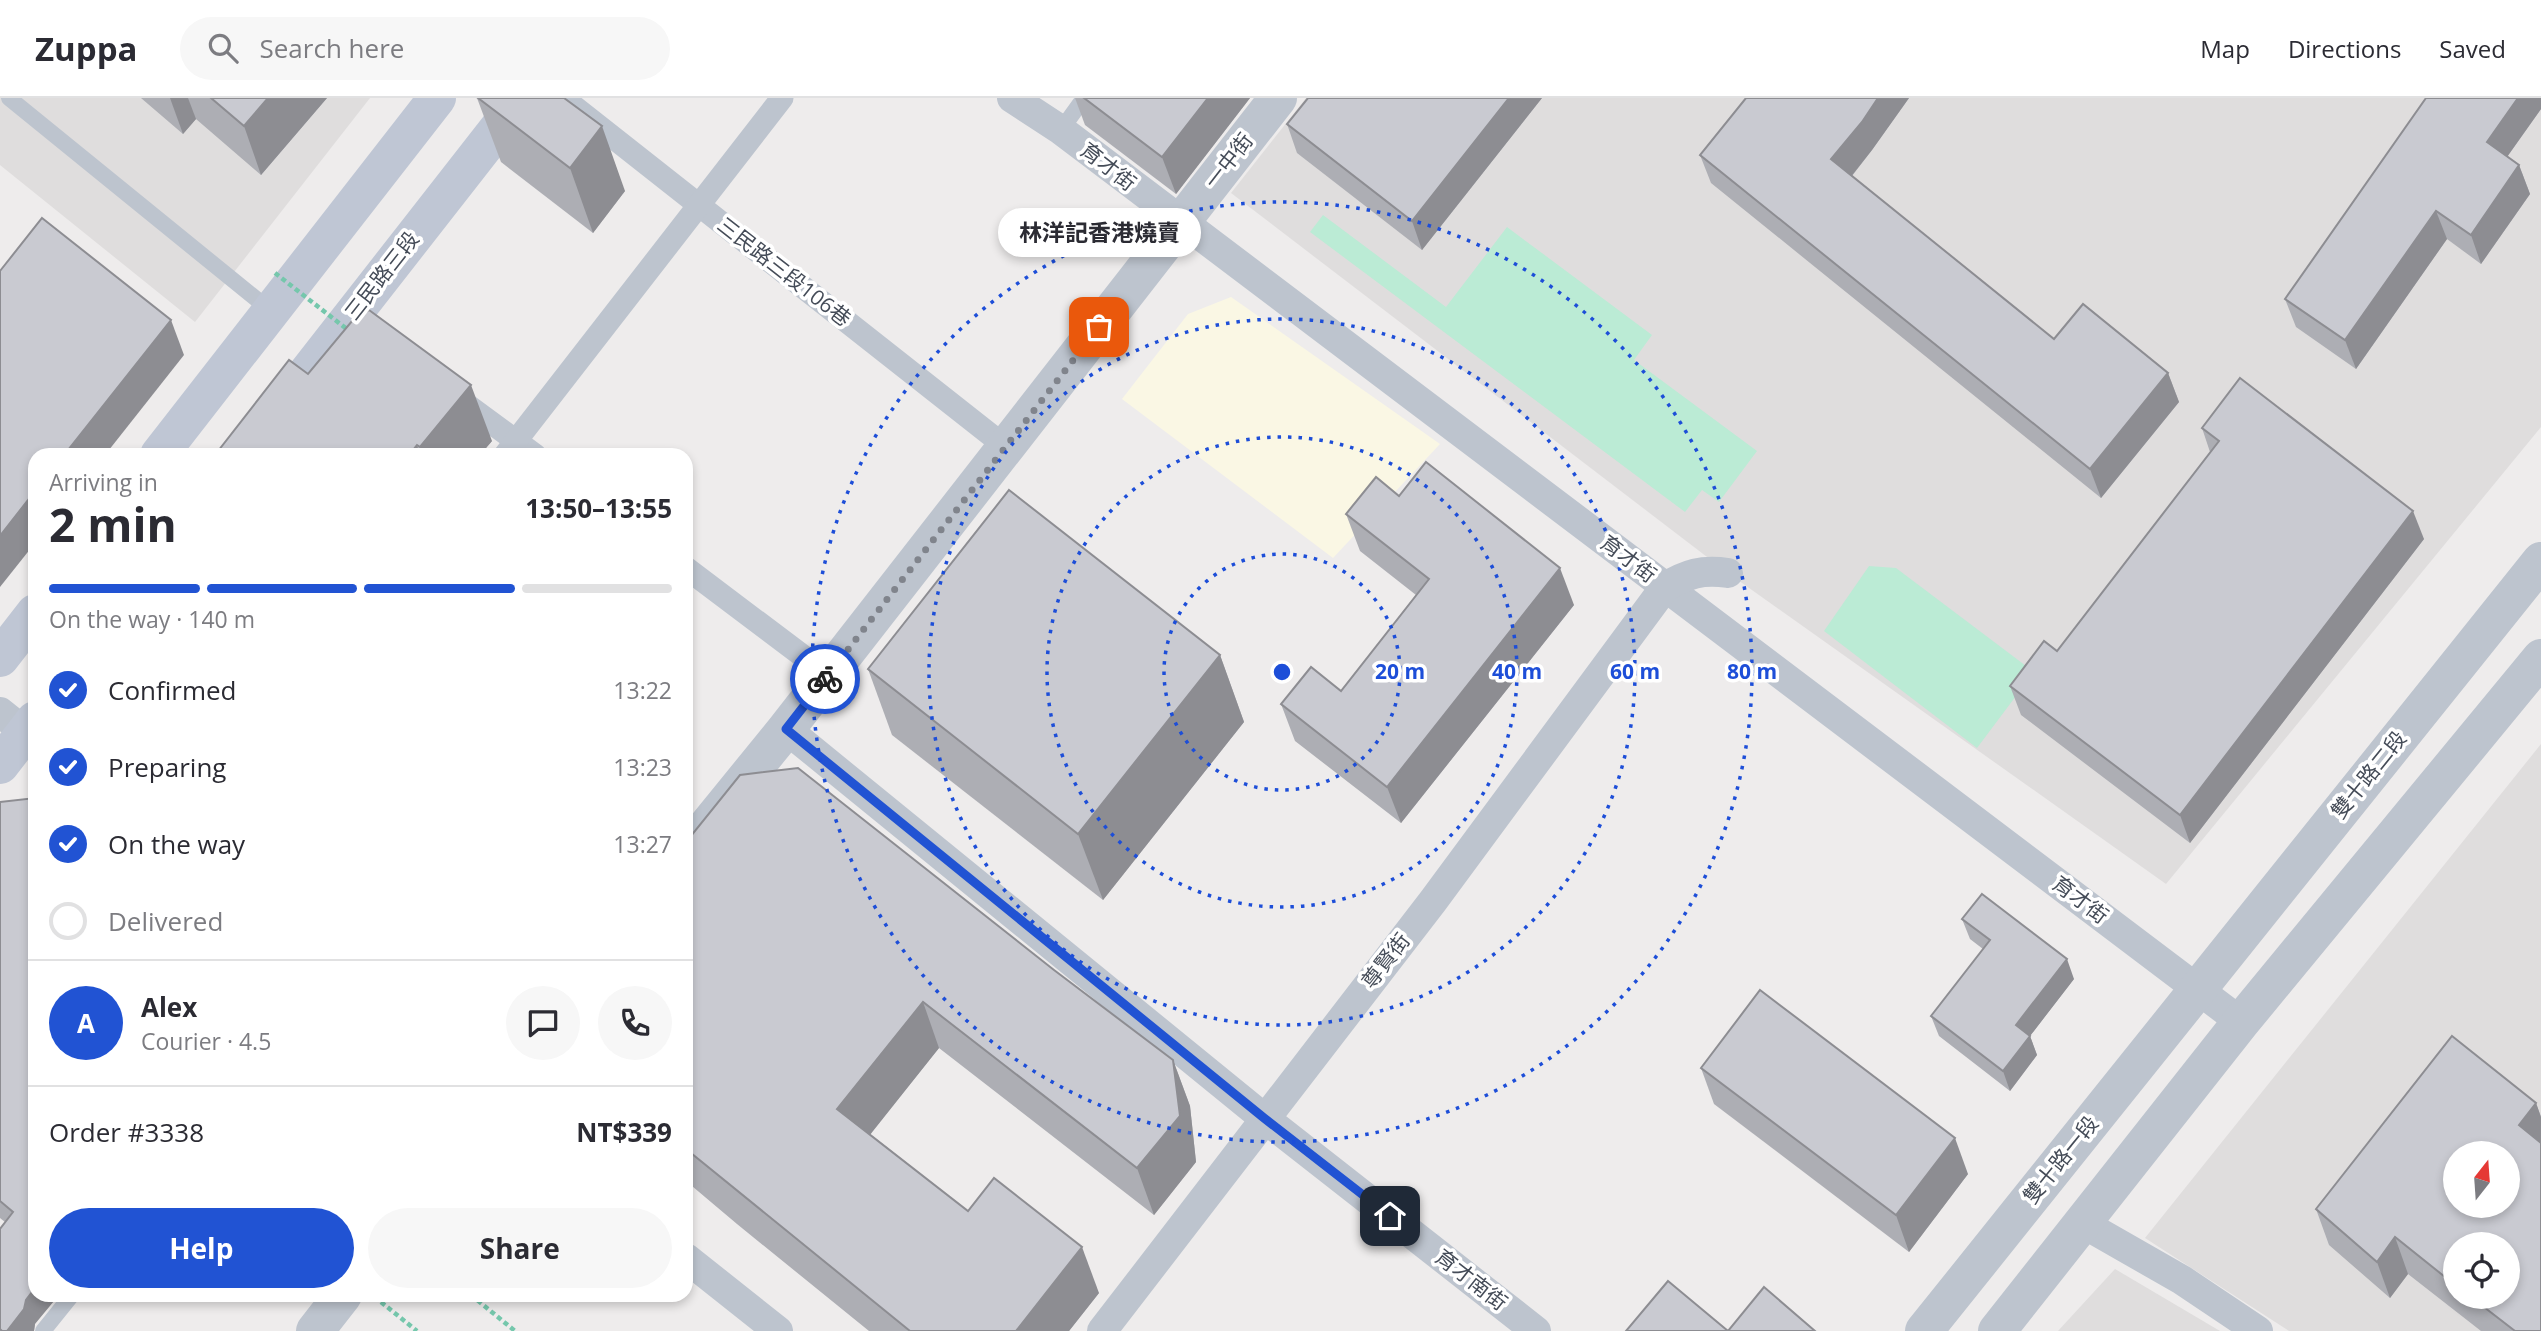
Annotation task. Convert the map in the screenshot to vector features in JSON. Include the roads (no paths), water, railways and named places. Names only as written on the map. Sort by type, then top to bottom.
[{"type":"main road","points":[[164,448],[437,98]]},
{"type":"main road","name":"三民路三段","points":[[249,448],[356,328],[522,98]]},
{"type":"main road","points":[[0,658],[28,622]]},
{"type":"main road","points":[[0,765],[24,726]]},
{"type":"street","name":"三民路三段106巷","points":[[563,98],[1006,447]]},
{"type":"street","points":[[438,384],[511,448],[782,98]]},
{"type":"street","name":"育才街","points":[[1012,98],[1060,130],[2241,1022]]},
{"type":"street","name":"一中街","points":[[693,843],[786,729],[1278,98]]},
{"type":"street","name":"雙十路二段","points":[[2198,989],[2541,561]]},
{"type":"street","points":[[1665,587],[1689,573],[1710,570],[1728,573]]},
{"type":"street","points":[[693,573],[828,675]]},
{"type":"street","name":"尊賢街","points":[[1102,1331],[1433,901],[1665,587]]},
{"type":"street","points":[[1997,1331],[2241,1022],[2541,658]]},
{"type":"street","name":"育才南街","points":[[786,729],[1264,1118],[1535,1331]]},
{"type":"street","name":"雙十路一段","points":[[1924,1331],[2198,989]]},
{"type":"street","points":[[2084,1224],[2182,1280],[2258,1331]]},
{"type":"street","points":[[693,1264],[778,1331]]},
{"type":"street","points":[[315,1331],[338,1302]]},
{"type":"lane","points":[[9,98],[271,311]]},
{"type":"lane","points":[[1060,130],[1084,98]]},
{"type":"lane","points":[[43,1331],[66,1302]]},
{"type":"place","name":"林洋記香港燒賣","points":[[1099,327]]}]
